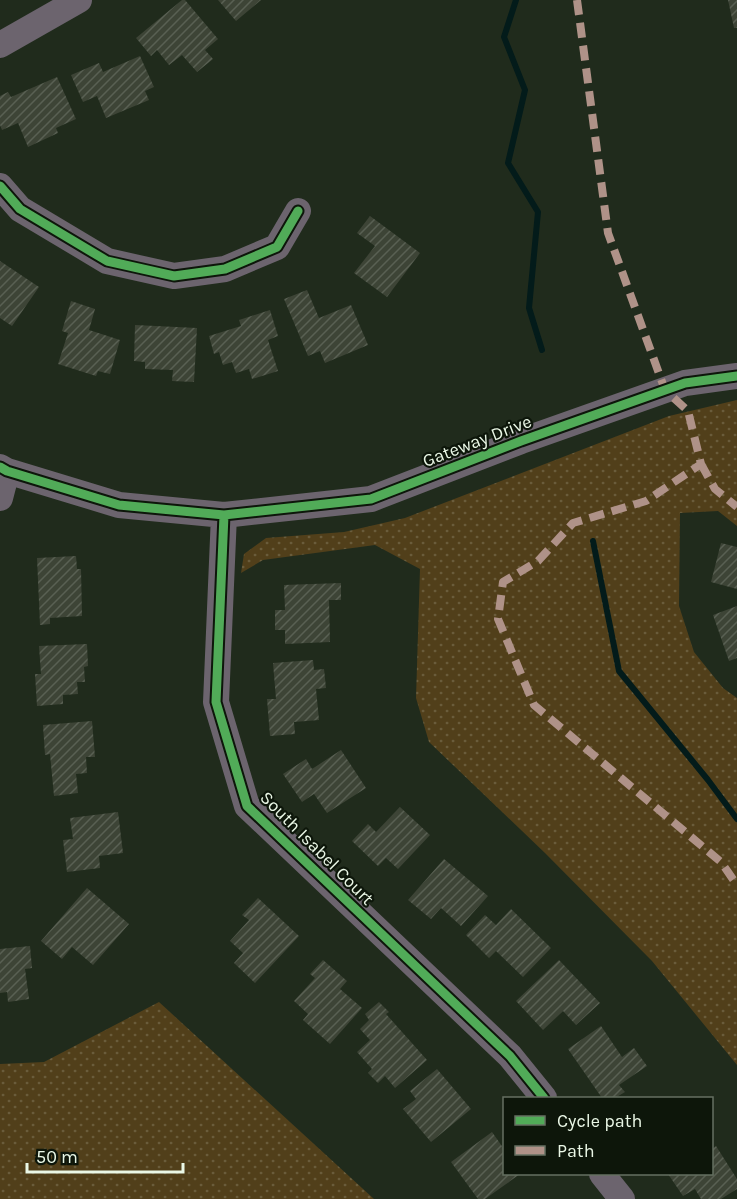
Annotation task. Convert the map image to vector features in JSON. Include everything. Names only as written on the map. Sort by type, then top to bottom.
[{"type":"street","points":[[0,45],[79,0]]},
{"type":"street","points":[[0,186],[20,209],[107,261],[174,276],[225,269],[277,247],[298,211]]},
{"type":"street","name":"Gateway Drive","points":[[4,469],[119,505],[224,515],[371,499],[521,441],[685,383],[737,376]]},
{"type":"street","points":[[0,498],[4,469]]},
{"type":"street","name":"South Isabel Court","points":[[224,515],[216,702],[247,806],[510,1056],[543,1097]]},
{"type":"street","points":[[604,1175],[622,1199]]},
{"type":"shaded area","points":[[737,400],[737,526],[718,511],[680,513],[679,606],[694,652],[723,688],[737,698],[737,1065],[652,961],[545,853],[429,742],[416,698],[420,569],[375,545],[263,560],[241,573],[244,554],[266,538],[344,532],[405,518],[669,416]]},
{"type":"shaded area","points":[[159,1002],[374,1199],[0,1199],[0,1064],[44,1062]]},
{"type":"building","points":[[182,0],[185,0],[218,39],[205,50],[213,59],[197,72],[182,55],[169,65],[157,50],[151,56],[136,38]]},
{"type":"building","points":[[218,0],[261,0],[236,21]]},
{"type":"building","points":[[728,0],[737,0],[737,28],[734,28]]},
{"type":"building","points":[[140,56],[154,87],[145,91],[149,100],[106,118],[97,96],[83,102],[71,75],[99,63],[103,72]]},
{"type":"building","points":[[57,77],[76,119],[56,128],[58,133],[28,147],[18,123],[2,130],[0,96],[8,92],[11,97]]},
{"type":"building","points":[[370,216],[420,253],[387,297],[354,273],[375,246],[357,233]]},
{"type":"building","points":[[0,261],[39,287],[12,326],[0,318]]},
{"type":"building","points":[[307,290],[319,318],[351,305],[368,345],[325,363],[320,351],[308,356],[284,299]]},
{"type":"building","points":[[71,301],[95,309],[89,330],[120,340],[110,374],[98,371],[96,376],[58,364],[68,333],[62,331]]},
{"type":"building","points":[[270,310],[278,336],[268,340],[278,371],[252,379],[249,369],[236,373],[232,362],[223,365],[219,352],[214,354],[209,336],[241,326],[239,320]]},
{"type":"building","points":[[135,325],[197,328],[194,382],[172,381],[173,370],[145,369],[145,362],[134,361]]},
{"type":"building","points":[[721,543],[737,547],[737,589],[711,582]]},
{"type":"building","points":[[76,556],[77,569],[81,569],[82,616],[50,618],[50,624],[40,625],[37,558]]},
{"type":"building","points":[[341,583],[341,600],[329,600],[330,642],[285,644],[285,630],[275,630],[275,610],[285,610],[284,585]]},
{"type":"building","points":[[737,606],[737,658],[729,661],[713,615]]},
{"type":"building","points":[[87,644],[88,666],[84,667],[85,682],[77,682],[78,694],[63,695],[63,704],[37,706],[35,674],[41,674],[39,646]]},
{"type":"building","points":[[313,660],[314,670],[324,669],[326,688],[316,689],[319,720],[294,722],[295,734],[270,736],[267,699],[276,699],[273,663]]},
{"type":"building","points":[[92,721],[95,757],[86,757],[87,773],[76,774],[78,793],[54,796],[50,754],[45,755],[43,725]]},
{"type":"building","points":[[341,750],[366,788],[327,813],[314,794],[302,802],[283,774],[306,759],[312,769]]},
{"type":"building","points":[[400,807],[430,835],[398,869],[386,858],[378,866],[352,841],[368,824],[376,832]]},
{"type":"building","points":[[118,812],[123,853],[99,856],[100,868],[67,872],[63,840],[73,839],[70,818]]},
{"type":"building","points":[[444,859],[488,896],[461,926],[441,908],[431,919],[408,900]]},
{"type":"building","points":[[87,888],[129,924],[93,965],[72,947],[62,959],[41,941]]},
{"type":"building","points":[[258,898],[299,936],[255,983],[234,963],[243,953],[230,941],[249,920],[242,915]]},
{"type":"building","points":[[511,909],[551,948],[523,977],[496,951],[489,958],[466,935],[485,915],[496,925]]},
{"type":"building","points":[[30,946],[32,968],[25,969],[29,999],[8,1002],[7,992],[0,993],[0,949]]},
{"type":"building","points":[[323,960],[347,981],[340,989],[362,1008],[330,1044],[303,1020],[308,1014],[294,1001],[315,978],[310,974]]},
{"type":"building","points":[[559,960],[600,1003],[576,1025],[563,1011],[543,1030],[516,1001]]},
{"type":"building","points":[[379,1002],[389,1012],[386,1014],[427,1060],[395,1088],[385,1076],[378,1083],[368,1073],[372,1069],[357,1052],[370,1040],[360,1029],[369,1020],[365,1014]]},
{"type":"building","points":[[601,1026],[622,1057],[634,1048],[647,1066],[619,1085],[625,1092],[617,1097],[601,1097],[568,1049]]},
{"type":"building","points":[[437,1069],[471,1109],[431,1142],[403,1109],[416,1099],[410,1091]]},
{"type":"building","points":[[492,1132],[503,1148],[503,1175],[519,1175],[485,1199],[478,1199],[451,1162]]},
{"type":"building","points":[[716,1146],[737,1179],[737,1189],[721,1199],[701,1199],[695,1189],[683,1196],[669,1175],[713,1175],[713,1148]]},
{"type":"waterway","points":[[516,0],[504,37],[525,90],[508,163],[538,212],[529,308],[542,350]]},
{"type":"waterway","points":[[593,541],[619,671],[737,819]]},
{"type":"marked path","points":[[577,0],[608,233],[665,390],[688,411],[701,464],[646,501],[573,523],[538,561],[503,582],[498,619],[534,705],[721,862],[737,885]]},
{"type":"marked path","points":[[701,464],[715,489],[737,507]]},
{"type":"cycle path","points":[[0,186],[20,209],[107,261],[174,276],[225,269],[277,247],[298,211]]},
{"type":"cycle path","points":[[0,467],[119,505],[224,515],[371,499],[521,441],[685,383],[737,376]]},
{"type":"cycle path","points":[[224,515],[216,702],[247,806],[510,1056],[543,1097]]}]
